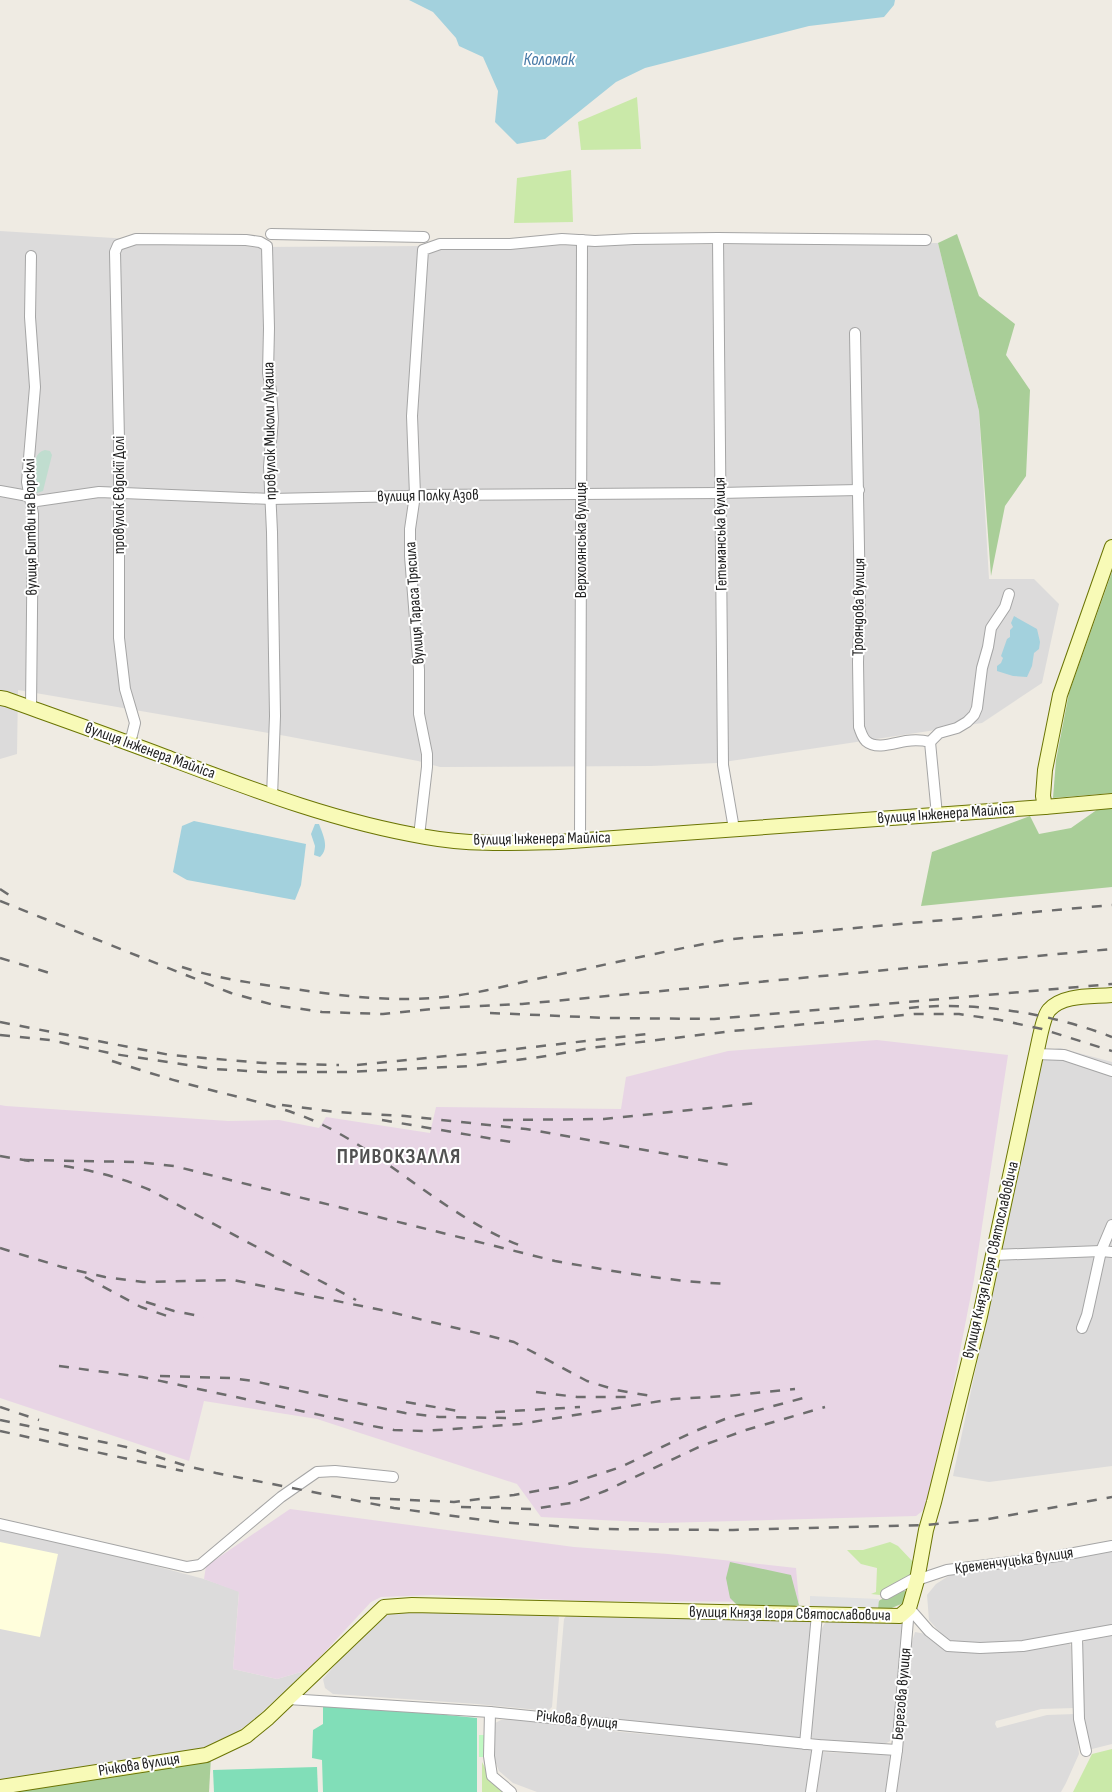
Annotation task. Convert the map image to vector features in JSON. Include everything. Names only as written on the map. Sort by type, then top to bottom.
[{"type":"street","points":[[271,234],[424,237]]},
{"type":"street","points":[[582,240],[718,238],[926,240]]},
{"type":"street","name":"Гетьманська вулиця","points":[[718,238],[723,765],[734,829]]},
{"type":"street","name":"провулок Миколи Лукаша","points":[[118,244],[136,239],[246,240],[260,242],[267,246],[268,373],[272,404],[269,468],[275,716],[272,797]]},
{"type":"street","name":"вулиця Тараса Трясила","points":[[418,836],[427,754],[419,714],[419,670],[410,556],[410,529],[415,495],[412,416],[423,250],[440,244],[510,244],[562,239],[582,240]]},
{"type":"street","name":"Верхолянська вулиця","points":[[580,840],[582,240]]},
{"type":"street","name":"провулок Євдокії Долі","points":[[118,244],[115,252],[119,440],[120,638],[125,689],[135,723],[130,743]]},
{"type":"street","name":"вулиця Битви на Ворсклі","points":[[31,256],[30,318],[34,387],[27,482],[28,496],[33,514],[31,708]]},
{"type":"street","name":"Трояндова вулиця","points":[[855,333],[859,490],[859,727],[862,736],[873,745],[921,740],[930,742]]},
{"type":"street","name":"вулиця Полку Азов","points":[[0,492],[28,496],[37,501],[99,492],[271,498],[859,490]]},
{"type":"street","points":[[1045,807],[1043,796],[1045,770],[1060,695],[1112,547]]},
{"type":"street","points":[[937,815],[930,742],[939,733],[957,728],[974,715],[977,708],[982,668],[991,628],[1005,607],[1009,594]]},
{"type":"street","name":"вулиця Інженера Майліса","points":[[0,698],[130,743],[272,797],[358,823],[418,836],[493,843],[580,840],[1112,801]]},
{"type":"street","name":"вулиця Князя Ігоря Святославовича","points":[[268,1718],[384,1607],[412,1605],[900,1616],[910,1608],[926,1530],[980,1316],[1042,1029],[1050,1010],[1063,1000],[1112,995]]},
{"type":"street","points":[[1036,1054],[1064,1055],[1112,1071]]},
{"type":"street","points":[[1082,1328],[1087,1315],[1100,1250],[1112,1225]]},
{"type":"street","points":[[993,1255],[1100,1250],[1112,1252]]},
{"type":"street","points":[[0,1524],[187,1567],[200,1565],[283,1496],[317,1472],[334,1471],[393,1477]]},
{"type":"street","name":"Кременчуцька вулиця","points":[[886,1594],[917,1578],[947,1570],[1058,1556],[1112,1546]]},
{"type":"street","points":[[910,1608],[929,1631],[948,1646],[980,1648],[1023,1646],[1077,1638],[1112,1630]]},
{"type":"street","name":"Берегова вулиця","points":[[890,1792],[897,1750],[910,1608]]},
{"type":"street","points":[[805,1744],[816,1614]]},
{"type":"street","points":[[1077,1638],[1080,1720],[1086,1752]]},
{"type":"street","name":"Річкова вулиця","points":[[288,1699],[490,1712],[818,1746]]},
{"type":"street","points":[[490,1712],[489,1756],[492,1776],[511,1792]]},
{"type":"street","name":"Річкова вулиця","points":[[0,1787],[206,1755],[246,1736],[268,1718]]},
{"type":"street","points":[[811,1792],[818,1746]]},
{"type":"street","name":"Берегова вулиця","points":[[818,1746],[897,1750]]},
{"type":"shaded area","points":[[0,231],[259,247],[938,243],[979,411],[989,579],[1034,579],[1059,604],[1042,683],[982,723],[717,763],[651,766],[440,767],[418,761],[286,736],[18,690],[17,754],[0,759]]},
{"type":"shaded area","points":[[45,450],[50,451],[52,455],[43,491],[37,493],[33,491],[31,469],[34,467],[38,454]]},
{"type":"shaded area","points":[[877,1040],[1008,1055],[974,1279],[930,1505],[916,1516],[661,1523],[541,1517],[517,1484],[317,1419],[204,1401],[189,1461],[0,1398],[0,1105],[228,1121],[279,1120],[319,1128],[326,1117],[430,1133],[436,1107],[621,1109],[626,1077],[728,1051]]},
{"type":"shaded area","points":[[1060,1048],[1112,1062],[1112,1466],[989,1482],[953,1476],[1043,1051]]},
{"type":"shaded area","points":[[290,1509],[574,1547],[668,1554],[796,1568],[799,1602],[591,1601],[432,1595],[381,1597],[371,1602],[308,1670],[277,1679],[233,1669],[239,1592],[204,1579],[206,1566]]},
{"type":"shaded area","points":[[0,1528],[144,1563],[204,1579],[239,1591],[233,1669],[277,1679],[308,1670],[250,1723],[221,1742],[192,1751],[0,1784]]},
{"type":"shaded area","points":[[0,1542],[58,1554],[40,1637],[0,1629]]},
{"type":"shaded area","points":[[1112,1548],[1112,1628],[1024,1644],[950,1644],[929,1620],[927,1595],[936,1584],[950,1575],[1055,1560]]},
{"type":"shaded area","points":[[810,1596],[879,1599],[878,1610],[810,1607]]},
{"type":"shaded area","points":[[392,1611],[555,1614],[559,1617],[552,1707],[548,1711],[333,1694],[325,1688],[323,1679],[382,1613]]},
{"type":"shaded area","points":[[568,1613],[808,1619],[812,1625],[804,1730],[800,1738],[556,1713],[564,1619]]},
{"type":"shaded area","points":[[831,1620],[899,1623],[905,1625],[895,1726],[890,1741],[883,1745],[818,1742],[811,1737],[819,1633],[825,1623]]},
{"type":"shaded area","points":[[915,1632],[926,1634],[945,1650],[1020,1650],[1069,1643],[1071,1646],[1074,1708],[1041,1709],[996,1721],[995,1724],[997,1728],[1047,1715],[1075,1714],[1079,1754],[1061,1792],[893,1792],[901,1749],[911,1645]]},
{"type":"shaded area","points":[[1112,1635],[1112,1744],[1088,1750],[1083,1724],[1080,1646],[1086,1640]]},
{"type":"shaded area","points":[[516,1719],[621,1732],[814,1749],[808,1792],[537,1792],[513,1783],[499,1771],[492,1753],[493,1724],[501,1720]]},
{"type":"shaded area","points":[[822,1752],[891,1755],[893,1759],[888,1792],[817,1792]]},
{"type":"green space","points":[[637,97],[641,149],[581,150],[578,122]]},
{"type":"green space","points":[[571,170],[573,222],[514,223],[517,178]]},
{"type":"green space","points":[[957,234],[979,296],[1015,324],[1006,355],[1030,390],[1026,476],[1005,506],[991,576],[979,411],[938,243]]},
{"type":"green space","points":[[1112,572],[1112,793],[1053,798],[1056,760],[1069,693]]},
{"type":"green space","points":[[1112,808],[1112,887],[921,906],[932,852],[1030,816],[1039,834],[1071,828],[1098,809]]},
{"type":"green space","points":[[890,1542],[898,1546],[914,1563],[909,1577],[880,1595],[871,1594],[876,1592],[877,1568],[861,1564],[847,1550],[863,1550]]},
{"type":"green space","points":[[730,1562],[791,1575],[799,1605],[786,1608],[738,1606],[730,1598],[726,1578]]},
{"type":"green space","points":[[903,1590],[910,1594],[906,1602],[887,1610],[868,1612],[880,1600]]},
{"type":"green space","points":[[323,1703],[477,1718],[477,1792],[323,1792],[322,1760],[312,1758],[313,1730],[323,1724]]},
{"type":"green space","points":[[479,1735],[484,1735],[484,1757],[479,1757]]},
{"type":"green space","points":[[1112,1749],[1112,1792],[1073,1792],[1092,1754]]},
{"type":"green space","points":[[211,1757],[209,1792],[0,1792]]},
{"type":"green space","points":[[482,1762],[493,1783],[508,1792],[482,1792]]},
{"type":"green space","points":[[317,1767],[318,1792],[214,1792],[213,1770]]},
{"type":"water","name":"Коломак","points":[[409,0],[895,0],[894,5],[884,17],[809,26],[645,68],[616,82],[545,139],[517,144],[495,122],[498,91],[483,57],[459,46],[456,38],[433,12]]},
{"type":"water","points":[[1014,616],[1037,629],[1040,642],[1039,649],[1034,653],[1032,666],[1027,677],[1013,676],[997,671],[997,666],[1003,658],[1001,656],[1007,639],[1010,637],[1010,630],[1013,627],[1011,623]]},
{"type":"water","points":[[194,821],[306,844],[301,885],[295,900],[187,880],[173,872],[182,826]]},
{"type":"water","points":[[315,824],[319,824],[325,841],[325,850],[320,857],[314,855],[315,846],[311,834]]},
{"type":"railway","points":[[0,889],[15,899]]},
{"type":"railway","points":[[0,901],[231,993],[274,1005],[322,1012],[383,1014],[441,1008],[522,1004],[1112,949]]},
{"type":"railway","points":[[182,967],[234,980],[306,991],[384,999],[424,999],[479,992],[732,939],[1112,905]]},
{"type":"railway","points":[[0,958],[53,974]]},
{"type":"railway","points":[[490,1013],[608,1018],[714,1019],[1112,984]]},
{"type":"railway","points":[[909,1008],[960,1006],[1012,1011],[1063,1021],[1112,1037]]},
{"type":"railway","points":[[0,1035],[50,1040],[114,1054],[214,1069],[265,1072],[346,1072],[470,1066],[547,1056],[590,1048],[733,1031],[914,1014],[959,1014],[1042,1029],[1112,1051]]},
{"type":"railway","points":[[0,1022],[170,1055],[263,1063],[339,1065]]},
{"type":"railway","points":[[357,1065],[647,1034]]},
{"type":"railway","points":[[112,1061],[183,1083],[280,1108],[323,1125],[374,1155],[474,1223],[500,1237],[527,1248]]},
{"type":"railway","points":[[503,1120],[604,1119],[757,1103]]},
{"type":"railway","points":[[282,1105],[336,1112],[405,1116],[526,1129],[735,1166]]},
{"type":"railway","points":[[382,1120],[511,1142]]},
{"type":"railway","points":[[0,1156],[30,1161]]},
{"type":"railway","points":[[24,1160],[137,1162],[174,1166],[555,1261],[664,1278],[730,1284]]},
{"type":"railway","points":[[64,1166],[108,1175],[150,1190],[356,1300]]},
{"type":"railway","points":[[0,1248],[62,1267],[105,1277],[143,1282],[233,1280],[386,1311],[514,1342],[587,1381],[616,1390],[657,1397]]},
{"type":"railway","points":[[85,1277],[141,1307],[173,1318]]},
{"type":"railway","points":[[146,1302],[174,1311],[204,1317]]},
{"type":"railway","points":[[59,1366],[142,1377],[394,1430],[424,1431],[520,1424],[673,1399],[795,1389]]},
{"type":"railway","points":[[160,1376],[230,1378],[253,1381],[405,1413],[439,1417],[506,1418]]},
{"type":"railway","points":[[536,1392],[577,1397],[628,1397]]},
{"type":"railway","points":[[370,1498],[454,1502],[514,1495],[559,1487],[621,1467],[693,1432],[725,1419],[811,1396]]},
{"type":"railway","points":[[406,1402],[458,1411]]},
{"type":"railway","points":[[0,1407],[39,1420]]},
{"type":"railway","points":[[495,1412],[580,1407]]},
{"type":"railway","points":[[461,1507],[534,1509],[576,1502],[605,1491],[701,1446],[746,1430],[825,1407]]},
{"type":"railway","points":[[0,1420],[126,1447],[216,1473],[394,1508],[498,1522],[597,1529],[733,1530],[927,1525],[988,1519],[1112,1497]]},
{"type":"railway","points":[[0,1431],[183,1471]]},
{"type":"district","name":"ПРИВОКЗАЛЛЯ","points":[[399,1156]]}]
